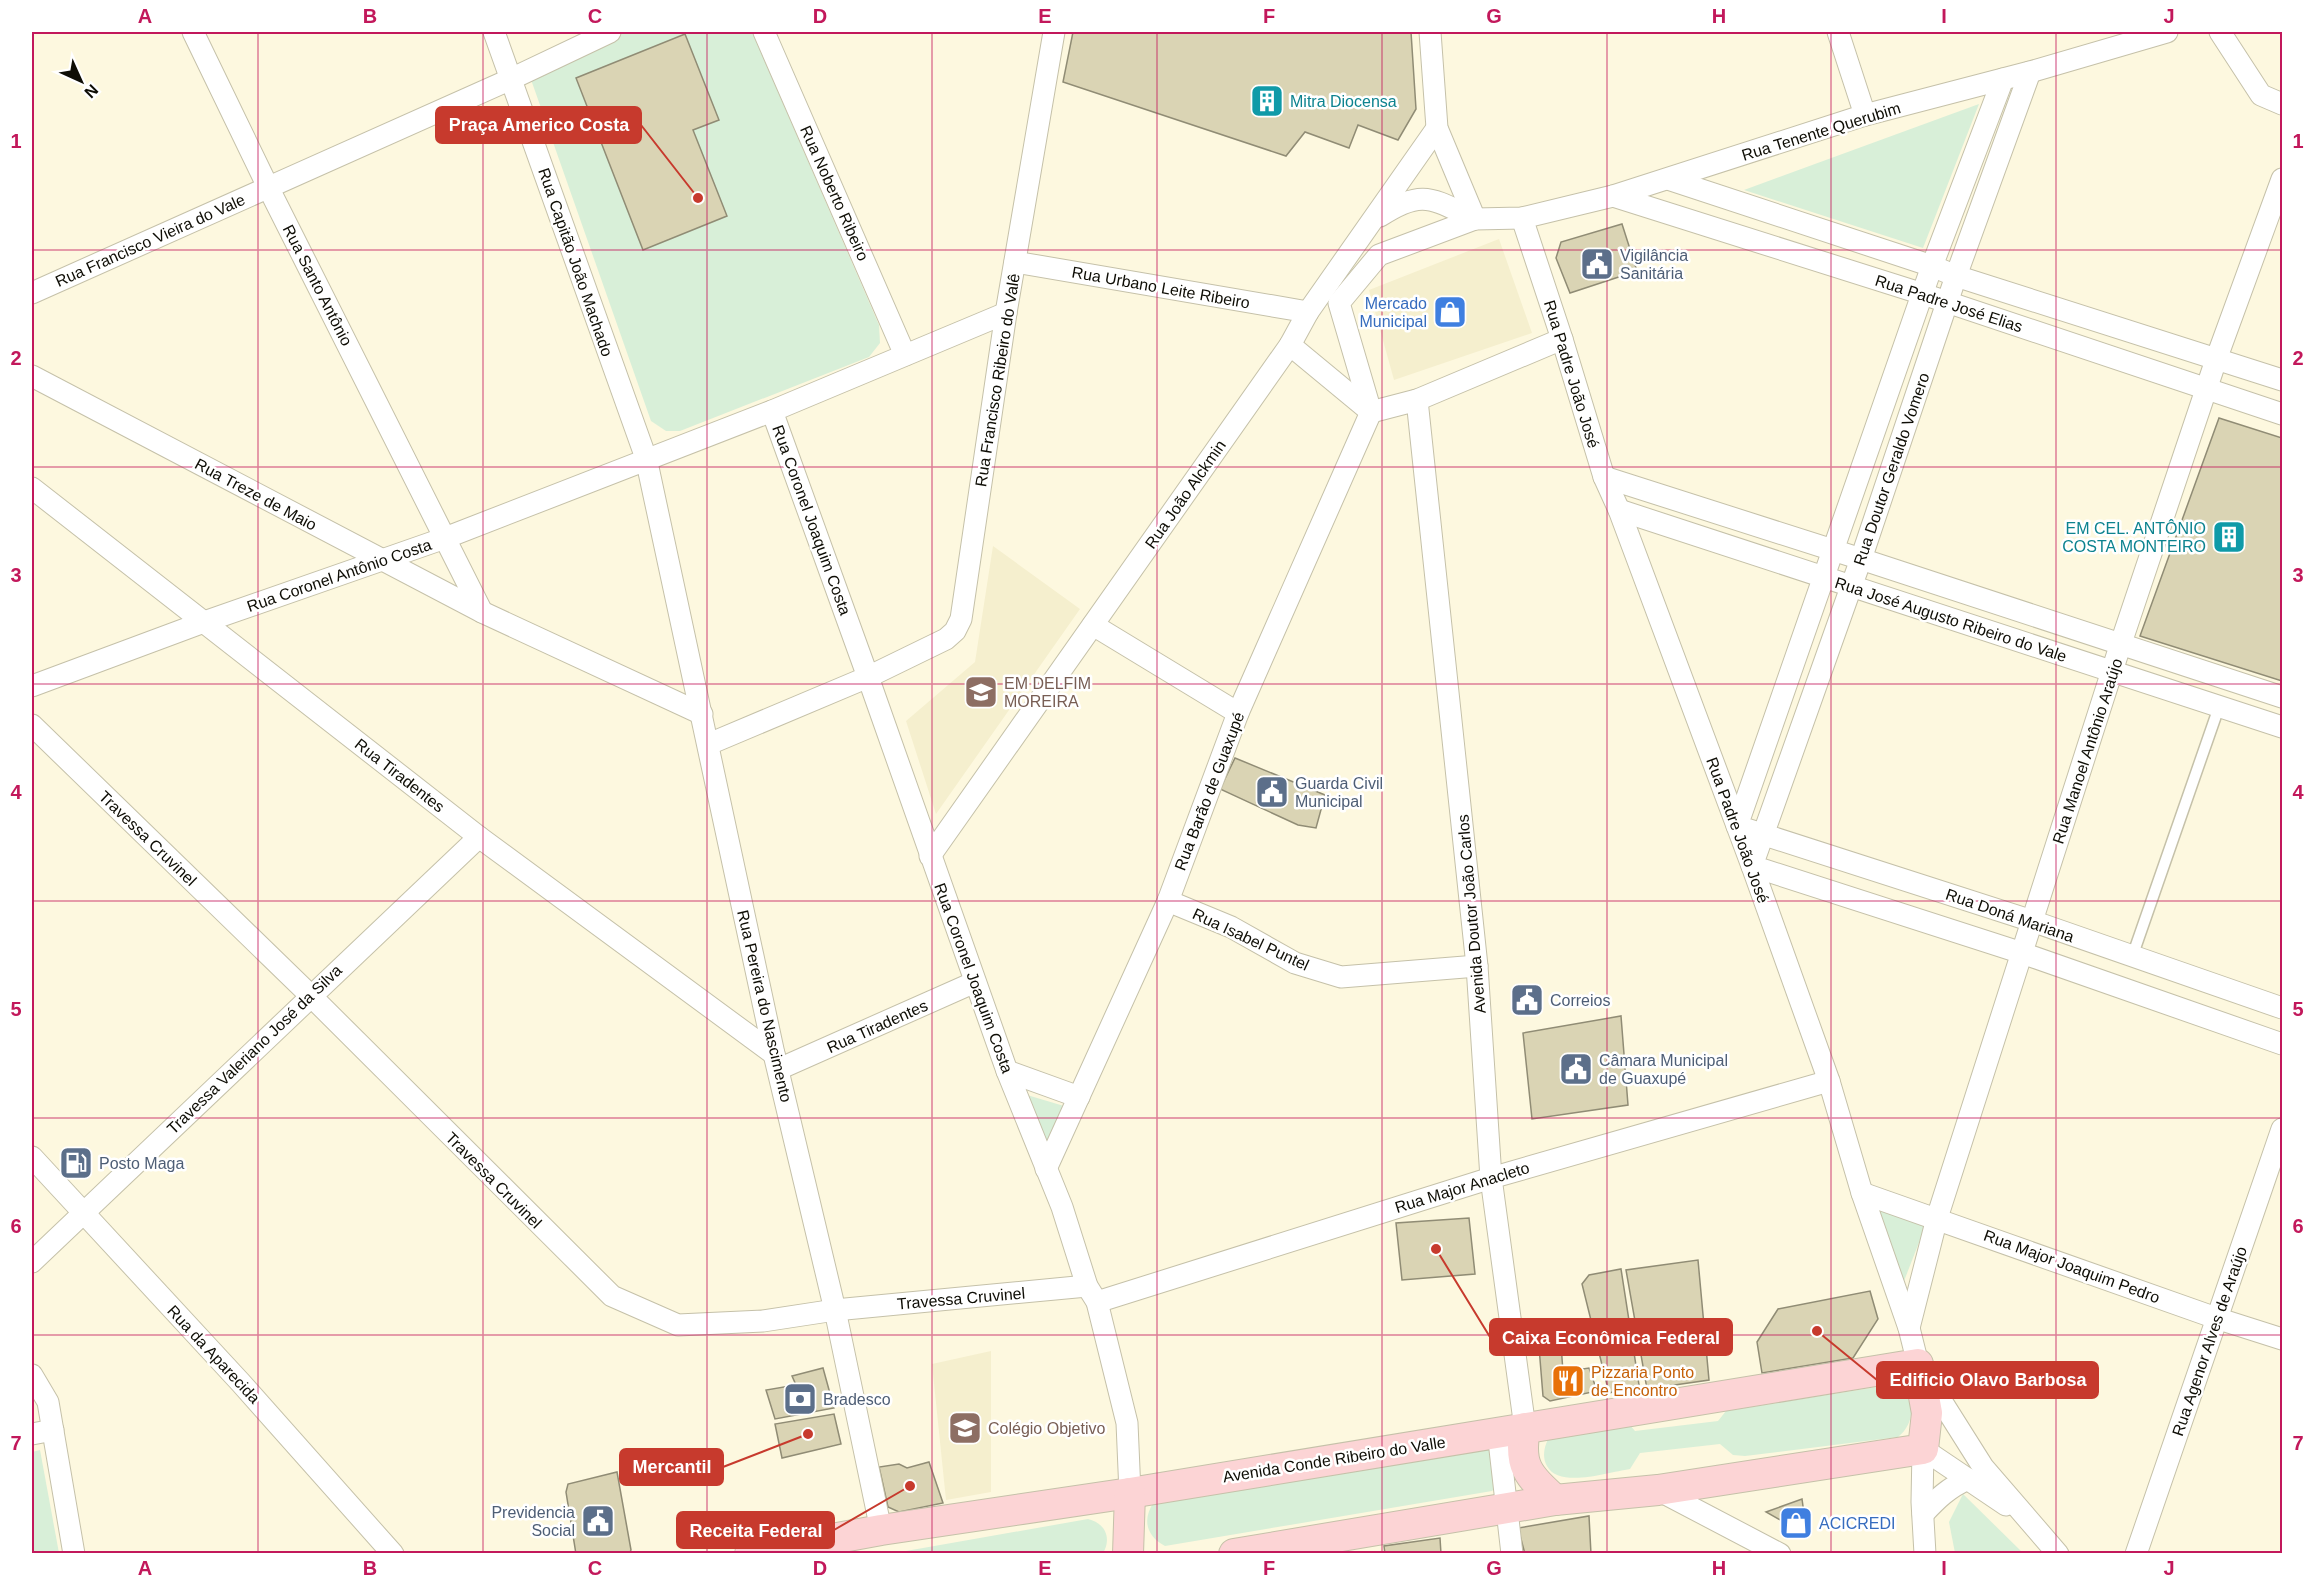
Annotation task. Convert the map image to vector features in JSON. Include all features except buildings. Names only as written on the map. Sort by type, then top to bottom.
[{"type":"main road","name":"Avenida Conde Ribeiro do Valle","points":[[750,1554],[881,1542],[1131,1493],[1918,1364]]},
{"type":"main road","name":"Rua Padre João José","points":[[1918,1364],[1927,1413],[1923,1449]]},
{"type":"main road","points":[[1512,1430],[1522,1445],[1523,1461],[1533,1480],[1555,1500]]},
{"type":"main road","points":[[1234,1554],[1555,1500],[1658,1490],[1923,1449]]},
{"type":"main road","name":"Rua Coronel Joaquim Costa","points":[[1128,1554],[1131,1493]]},
{"type":"street","name":"Rua Santo Antônio","points":[[193,32],[268,187],[445,538]]},
{"type":"street","name":"Rua Capitão João Machado","points":[[494,32],[646,458]]},
{"type":"street","name":"Rua Francisco Vieira do Vale","points":[[32,293],[512,79],[610,32]]},
{"type":"street","name":"Rua Noberto Ribeiro","points":[[764,32],[905,355]]},
{"type":"street","name":"Rua Francisco Ribeiro do Valê","points":[[709,744],[868,677],[946,639],[955,631],[961,619],[1006,313],[1054,32]]},
{"type":"street","points":[[1430,32],[1437,128],[1475,219]]},
{"type":"street","points":[[1838,32],[1865,115]]},
{"type":"street","name":"Rua Tenente Querubim","points":[[1475,219],[1522,218],[1613,196],[1865,115],[2030,72],[2166,32]]},
{"type":"street","points":[[2220,32],[2261,95],[2283,104]]},
{"type":"street","name":"Rua Doutor Geraldo Vomero","points":[[1752,866],[1861,559],[1956,276],[2030,72]]},
{"type":"street","name":"Rua Doutor Geraldo Vomero","points":[[1737,826],[1932,266],[2003,79]]},
{"type":"street","name":"Rua João Alckmin","points":[[930,856],[1290,345],[1308,312],[1437,128]]},
{"type":"street","name":"Rua Padre José Elias","points":[[1668,179],[1932,266],[1956,276],[2217,357],[2283,380]]},
{"type":"street","name":"Rua Manoel Antônio Araújo","points":[[1909,1328],[1937,1218],[2121,644],[2217,357],[2283,179]]},
{"type":"street","name":"Rua Padre José Elias","points":[[1613,196],[1923,294],[2283,414]]},
{"type":"street","points":[[1373,221],[1401,202],[1421,198],[1443,204],[1475,219]]},
{"type":"street","name":"Rua Padre João José","points":[[1522,218],[1604,477],[1619,510],[1752,866],[1829,1081],[1862,1193],[1909,1328],[1918,1364]]},
{"type":"street","points":[[1371,412],[1339,303],[1379,255],[1475,219]]},
{"type":"street","name":"Rua Urbano Leite Ribeiro","points":[[1015,262],[1308,312]]},
{"type":"street","name":"Rua Coronel Antônio Costa","points":[[32,686],[204,622],[445,538],[646,458],[772,411],[1006,313]]},
{"type":"street","points":[[1371,412],[1417,400],[1562,339]]},
{"type":"street","points":[[1290,345],[1371,412]]},
{"type":"street","name":"Rua Treze de Maio","points":[[32,376],[482,612],[702,714]]},
{"type":"street","name":"Avenida Doutor João Carlos","points":[[1417,400],[1478,966],[1491,1178],[1512,1430],[1508,1508],[1512,1554]]},
{"type":"street","name":"Rua Coronel Joaquim Costa","points":[[772,411],[1007,1071],[1062,1207],[1092,1294],[1127,1423],[1131,1493]]},
{"type":"street","name":"Rua Barão de Guaxupé","points":[[1046,1169],[1168,901],[1238,713],[1371,412]]},
{"type":"street","name":"Rua Pereira do Nascimento","points":[[646,458],[777,1062],[835,1310],[881,1542]]},
{"type":"street","name":"Rua José Augusto Ribeiro do Vale","points":[[1604,477],[2283,697]]},
{"type":"street","name":"Rua Tiradentes","points":[[32,488],[478,837],[777,1062],[975,982]]},
{"type":"street","name":"Rua José Augusto Ribeiro do Vale","points":[[1619,510],[2283,727]]},
{"type":"street","points":[[445,538],[482,612]]},
{"type":"street","points":[[1093,625],[1238,713]]},
{"type":"street","name":"Travessa Cruvinel","points":[[32,724],[310,995],[612,1296],[678,1325],[763,1322],[835,1310],[1092,1294]]},
{"type":"street","name":"Rua Doná Mariana","points":[[1737,826],[2032,921],[2283,1008]]},
{"type":"street","name":"Travessa Valeriano José da Silva","points":[[32,1262],[478,837]]},
{"type":"street","name":"Rua Doná Mariana","points":[[1752,866],[2022,953],[2283,1044]]},
{"type":"street","name":"Rua Isabel Puntel","points":[[1168,901],[1232,927],[1295,963],[1341,978],[1478,966]]},
{"type":"street","points":[[1007,1071],[1078,1097]]},
{"type":"street","name":"Rua Major Anacleto","points":[[1092,1294],[1829,1081]]},
{"type":"street","name":"Rua Agenor Alves de Araújo","points":[[2136,1554],[2283,1129]]},
{"type":"street","name":"Rua da Aparecida","points":[[32,1157],[81,1213],[241,1383],[393,1554]]},
{"type":"street","name":"Rua Major Joaquim Pedro","points":[[1862,1193],[2216,1318],[2283,1339]]},
{"type":"street","points":[[1918,1364],[1983,1467],[2058,1554]]},
{"type":"street","points":[[32,1375],[48,1402],[74,1554]]},
{"type":"street","points":[[32,1434],[53,1430]]},
{"type":"street","points":[[1923,1449],[2026,1519]]},
{"type":"street","points":[[1923,1449],[1925,1554]]},
{"type":"street","points":[[1923,1514],[1940,1495],[1968,1479]]},
{"type":"street","points":[[1658,1490],[1780,1554]]},
{"type":"lane","points":[[2132,957],[2219,707]]},
{"type":"shaded area","name":"Mercado Municipal","points":[[1499,239],[1532,333],[1394,380],[1369,290]]},
{"type":"shaded area","name":"EM DELFIM MOREIRA","points":[[993,546],[1080,609],[936,814],[906,721],[975,662]]},
{"type":"shaded area","name":"Colégio Objetivo","points":[[991,1351],[991,1492],[946,1500],[932,1364]]},
{"type":"green space","points":[[621,32],[752,32],[879,325],[880,343],[869,357],[680,431],[666,431],[651,421],[528,71]]},
{"type":"green space","points":[[1979,104],[1923,248],[1744,190]]},
{"type":"green space","points":[[1027,1095],[1064,1106],[1046,1144]]},
{"type":"green space","points":[[1876,1205],[1925,1227],[1904,1281]]},
{"type":"green space","points":[[1890,1385],[1905,1394],[1911,1408],[1909,1423],[1898,1437],[1745,1456],[1733,1455],[1720,1444],[1640,1453],[1630,1469],[1573,1478],[1553,1473],[1544,1459],[1548,1439],[1629,1424],[1635,1431],[1718,1421],[1726,1411]]},
{"type":"green space","points":[[1489,1444],[1495,1488],[1492,1491],[1165,1546],[1154,1537],[1148,1527],[1148,1515],[1154,1502]]},
{"type":"green space","points":[[40,1450],[59,1553],[32,1553],[32,1452]]},
{"type":"green space","points":[[1963,1494],[2023,1553],[1955,1553],[1949,1522]]},
{"type":"green space","points":[[1088,1519],[1099,1524],[1105,1532],[1107,1542],[1103,1553],[901,1553],[906,1551]]},
{"type":"place","name":"Mitra Diocensa","points":[[1267,101]]},
{"type":"place","name":"Praça Americo Costa","points":[[698,198]]},
{"type":"place","name":"Vigilância Sanitária","points":[[1597,264]]},
{"type":"place","name":"Mercado Municipal","points":[[1450,312]]},
{"type":"place","name":"EM CEL. ANTÔNIO COSTA MONTEIRO","points":[[2229,537]]},
{"type":"place","name":"EM DELFIM MOREIRA","points":[[981,692]]},
{"type":"place","name":"Guarda Civil Municipal","points":[[1272,792]]},
{"type":"place","name":"Correios","points":[[1527,1000]]},
{"type":"place","name":"Câmara Municipal de Guaxupé","points":[[1576,1069]]},
{"type":"place","name":"Posto Maga","points":[[76,1163]]},
{"type":"place","name":"Caixa Econômica Federal","points":[[1436,1249]]},
{"type":"place","name":"Edificio Olavo Barbosa","points":[[1817,1331]]},
{"type":"place","name":"Pizzaria Ponto de Encontro","points":[[1568,1381]]},
{"type":"place","name":"Bradesco","points":[[800,1399]]},
{"type":"place","name":"Colégio Objetivo","points":[[965,1428]]},
{"type":"place","name":"Mercantil","points":[[808,1434]]},
{"type":"place","name":"Receita Federal","points":[[910,1486]]},
{"type":"place","name":"Previdencia Social","points":[[598,1521]]},
{"type":"place","name":"ACICREDI","points":[[1796,1523]]}]
